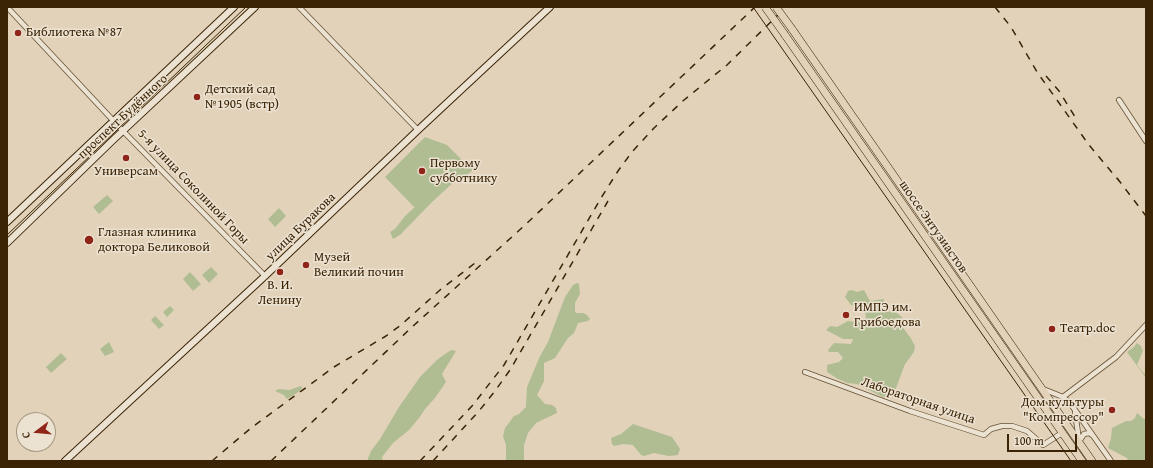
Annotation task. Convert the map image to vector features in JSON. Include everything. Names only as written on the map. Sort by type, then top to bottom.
[{"type":"main road","name":"шоссе Энтузиастов","points":[[765,7],[1082,461]]},
{"type":"main road","name":"шоссе Энтузиастов","points":[[776,7],[1092,461]]},
{"type":"street","name":"5-я улица Соколиной Горы","points":[[7,7],[123,130],[265,276]]},
{"type":"street","name":"проспект Будённого","points":[[7,222],[234,7]]},
{"type":"street","name":"проспект Будённого","points":[[7,243],[123,130],[255,7]]},
{"type":"street","points":[[300,7],[418,130]]},
{"type":"street","name":"улица Буракова","points":[[65,461],[265,276],[550,7]]},
{"type":"street","points":[[1119,100],[1146,141]]},
{"type":"street","points":[[1063,397],[1112,360],[1146,325]]},
{"type":"street","name":"Лабораторная улица","points":[[805,372],[910,411],[984,435],[991,429],[1002,426],[1012,426],[1027,431],[1043,445],[1062,433]]},
{"type":"street","points":[[1042,389],[1063,397],[1111,461]]},
{"type":"street","points":[[1075,411],[1080,444]]},
{"type":"street","points":[[1080,444],[1082,435],[1089,433],[1093,436]]},
{"type":"green space","points":[[425,137],[447,145],[464,162],[463,163],[474,165],[475,168],[467,175],[454,182],[400,235],[393,239],[390,232],[395,229],[405,216],[415,207],[385,177]]},
{"type":"green space","points":[[107,195],[113,201],[99,214],[93,207]]},
{"type":"green space","points":[[279,208],[286,216],[275,227],[268,219]]},
{"type":"green space","points":[[211,267],[218,274],[209,283],[202,275]]},
{"type":"green space","points":[[190,272],[201,284],[193,291],[183,279]]},
{"type":"green space","points":[[577,283],[579,284],[580,294],[575,303],[575,311],[576,313],[583,313],[587,315],[590,319],[588,321],[578,323],[574,333],[568,338],[555,358],[544,363],[544,381],[537,395],[545,404],[552,405],[556,408],[557,413],[536,423],[528,433],[524,445],[524,461],[506,461],[506,445],[503,436],[505,428],[514,416],[519,414],[526,407],[527,387],[540,356],[548,342],[565,297],[573,285]]},
{"type":"green space","points":[[852,290],[857,292],[864,290],[870,301],[884,299],[880,308],[887,312],[894,311],[902,317],[901,325],[915,346],[914,352],[905,364],[893,396],[885,398],[857,384],[847,383],[838,379],[827,372],[827,365],[839,362],[843,358],[838,352],[829,352],[828,350],[834,343],[851,344],[853,339],[843,339],[826,330],[830,326],[837,327],[848,321],[864,323],[866,318],[865,308],[860,305],[851,305],[845,297],[848,291]]},
{"type":"green space","points":[[170,306],[174,310],[167,317],[163,312]]},
{"type":"green space","points":[[155,316],[164,325],[159,329],[151,320]]},
{"type":"green space","points":[[109,342],[114,352],[105,356],[100,349]]},
{"type":"green space","points":[[1137,343],[1141,346],[1143,351],[1137,365],[1146,378],[1127,352]]},
{"type":"green space","points":[[451,350],[456,351],[442,374],[446,382],[435,398],[409,430],[393,443],[382,457],[383,461],[367,461],[371,451],[420,377],[438,359]]},
{"type":"green space","points":[[61,353],[67,359],[51,373],[46,367]]},
{"type":"green space","points":[[301,386],[302,388],[300,391],[287,399],[284,395],[275,391],[279,389],[289,390]]},
{"type":"green space","points":[[1137,413],[1146,419],[1146,461],[1128,461],[1127,458],[1108,448],[1112,428],[1126,421],[1131,421],[1135,418]]},
{"type":"green space","points":[[633,424],[672,437],[680,449],[678,455],[669,456],[654,453],[644,456],[641,455],[633,445],[623,444],[614,446],[611,438],[621,434]]},
{"type":"tram line","points":[[7,235],[246,7]]},
{"type":"tram line","points":[[753,7],[1071,461]]},
{"type":"railway","points":[[271,461],[412,327],[524,226],[755,7]]},
{"type":"railway","points":[[420,461],[472,406],[504,365],[601,198],[632,152],[654,128],[684,100],[727,65],[786,7]]},
{"type":"railway","points":[[995,7],[1011,27],[1037,72],[1089,145],[1120,182]]},
{"type":"railway","points":[[1046,76],[1059,91],[1077,120]]},
{"type":"railway","points":[[1117,178],[1146,216]]},
{"type":"railway","points":[[433,461],[479,411],[510,370],[608,201]]},
{"type":"railway","points":[[212,461],[251,428],[334,367],[386,336],[401,325],[440,290],[475,263]]},
{"type":"place","name":"Библиотека №87","points":[[18,33]]},
{"type":"place","name":"Детский сад №1905 (встр)","points":[[197,97]]},
{"type":"place","name":"Универсам","points":[[126,158]]},
{"type":"place","name":"Первому субботнику","points":[[422,171]]},
{"type":"place","name":"Глазная клиника доктора Беликовой","points":[[89,240]]},
{"type":"place","name":"Музей Великий почин","points":[[306,265]]},
{"type":"place","name":"В. И. Ленину","points":[[280,272]]},
{"type":"place","name":"ИМПЭ им. Грибоедова","points":[[846,315]]},
{"type":"place","name":"Театр.doc","points":[[1052,329]]},
{"type":"place","name":"Дом культуры \"Компрессор\"","points":[[1112,410]]}]
